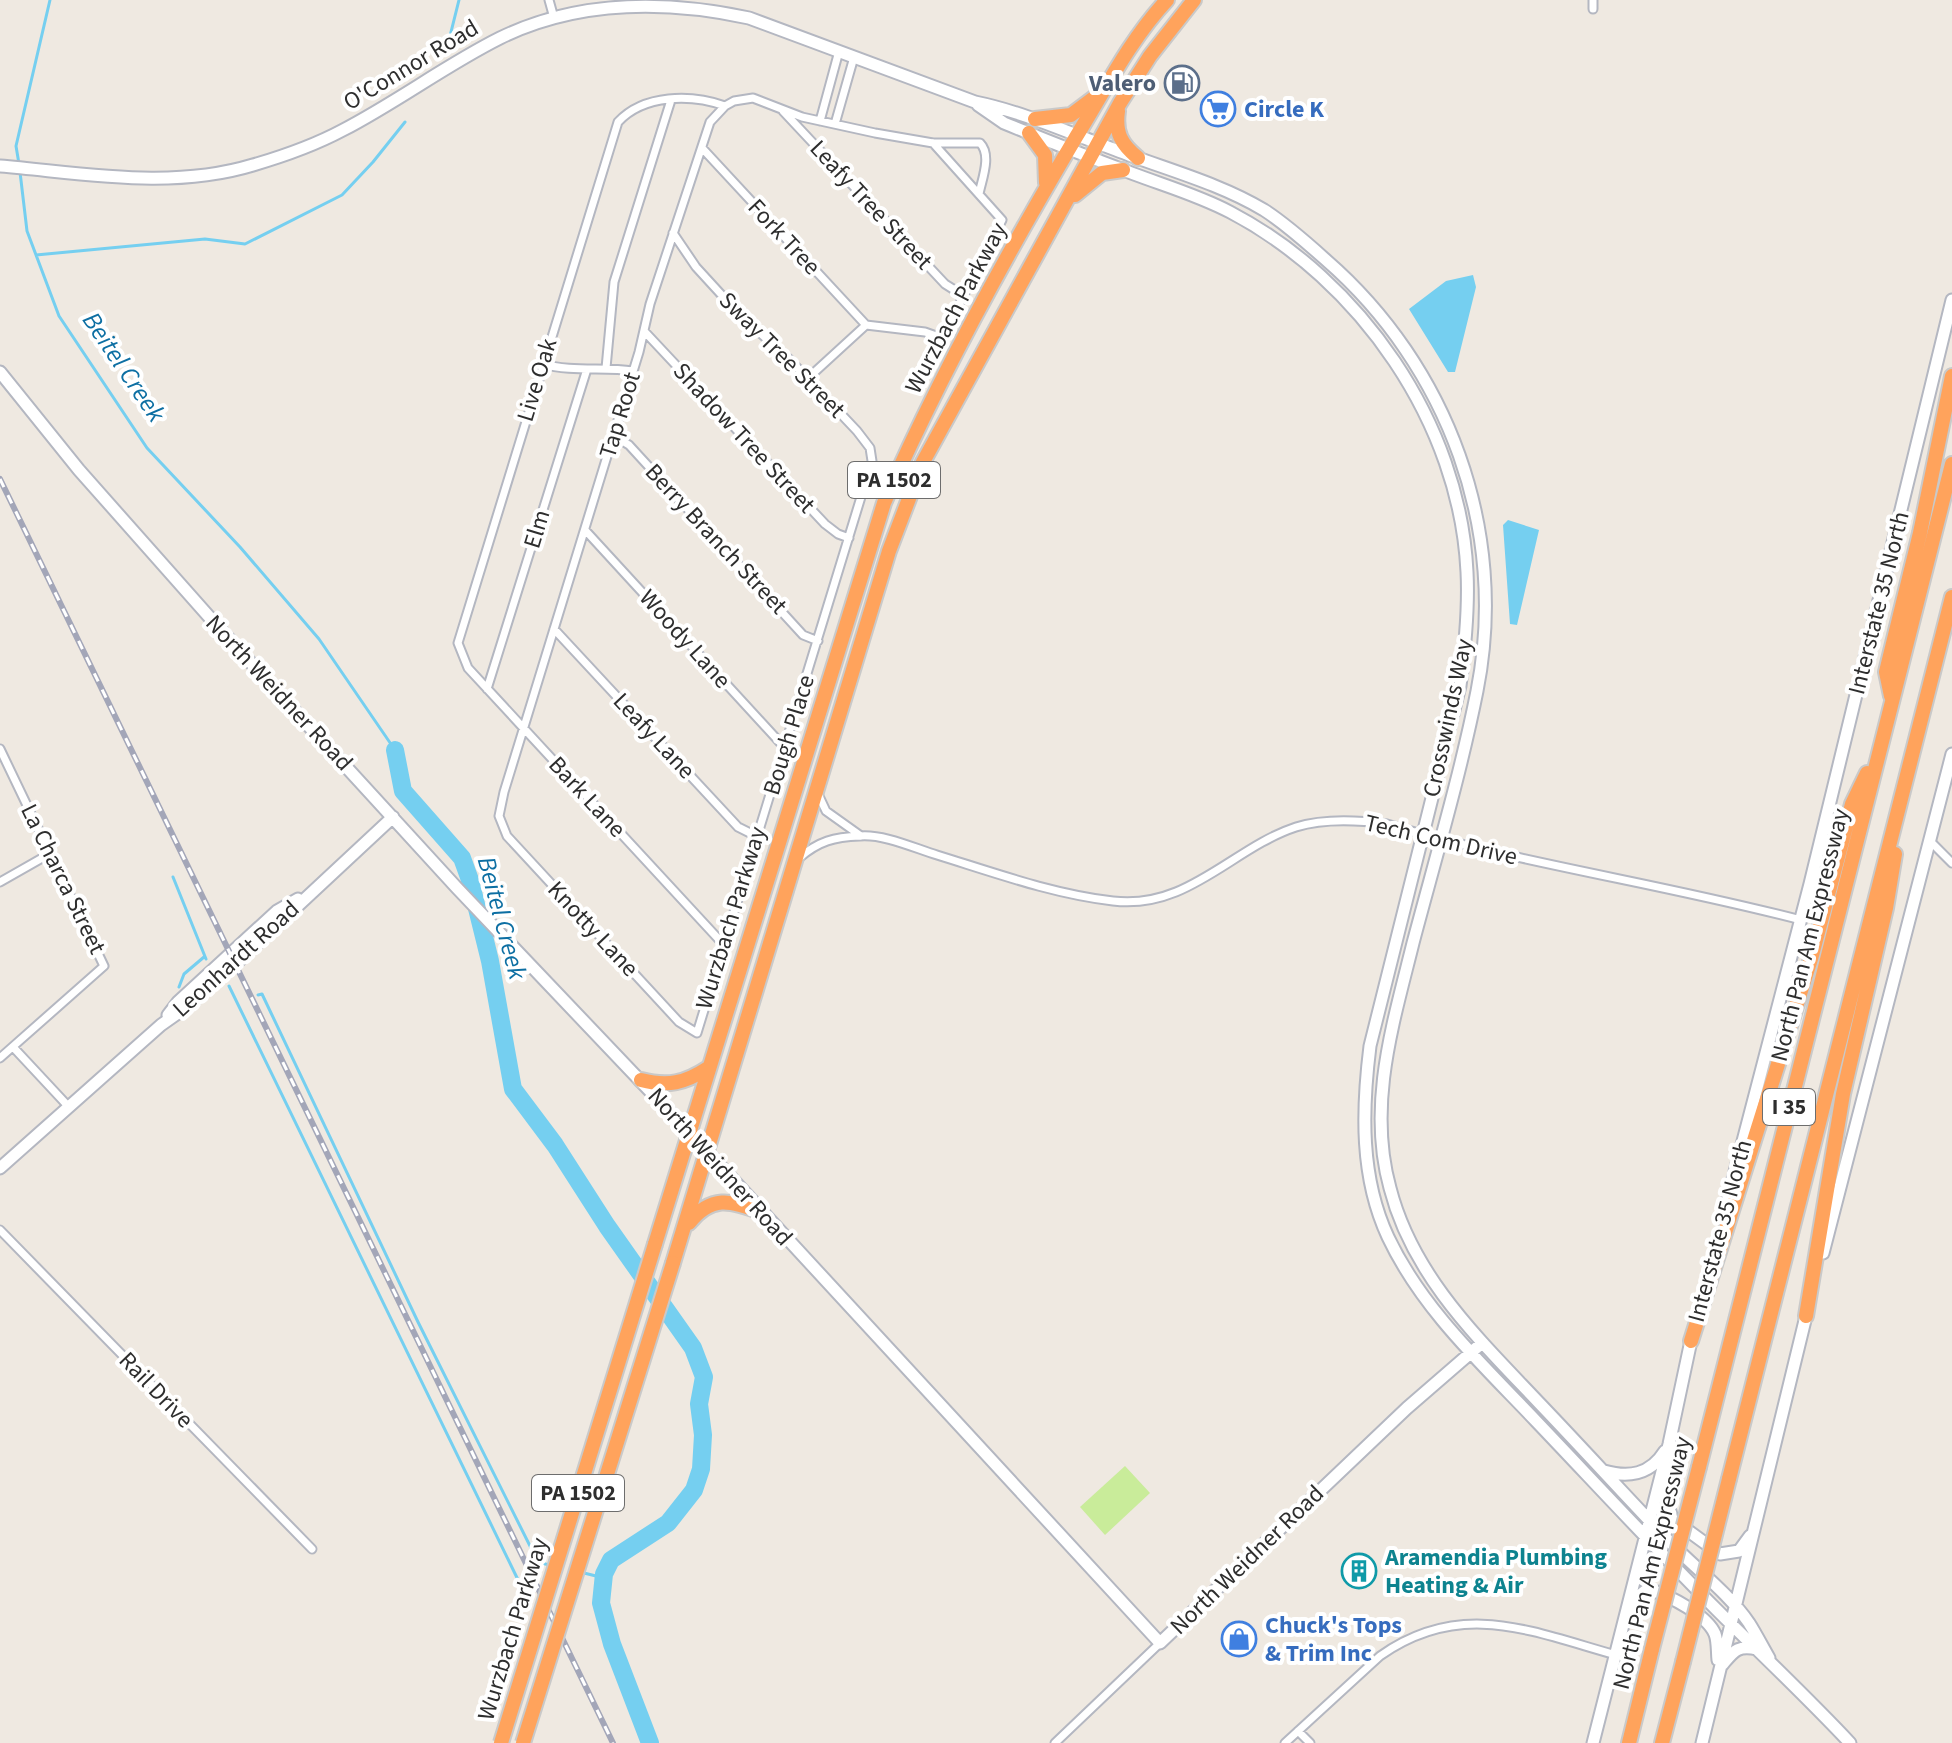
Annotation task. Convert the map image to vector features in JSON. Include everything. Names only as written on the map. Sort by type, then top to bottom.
[{"type":"highway","points":[[1073,142],[1137,37],[1167,0]]},
{"type":"highway","points":[[1098,143],[1150,56],[1192,1]]},
{"type":"highway","points":[[1046,186],[1045,155],[1032,126],[1071,115],[1102,91]]},
{"type":"highway","points":[[1120,103],[1117,136],[1138,158]]},
{"type":"highway","name":"Wurzbach Parkway","points":[[501,1743],[884,503],[938,387],[1046,186],[1073,142]]},
{"type":"highway","name":"Wurzbach Parkway","points":[[523,1743],[908,497],[939,432],[1098,143]]},
{"type":"highway","points":[[1066,203],[1102,173],[1123,170]]},
{"type":"highway","points":[[1892,701],[1886,672],[1920,533],[1952,376]]},
{"type":"highway","name":"North Pan Am Expressway","points":[[1629,1743],[1952,464]]},
{"type":"highway","name":"I 35","points":[[1662,1743],[1952,597]]},
{"type":"highway","points":[[1915,745],[1952,637]]},
{"type":"highway","points":[[1691,1341],[1811,959],[1852,804],[1880,747]]},
{"type":"highway","points":[[1806,1316],[1843,1094],[1886,908],[1909,763]]},
{"type":"highway","points":[[641,1080],[675,1084],[689,1081],[708,1068]]},
{"type":"highway","points":[[683,1229],[700,1208],[719,1202],[740,1204],[761,1212]]},
{"type":"main road","name":"O'Connor Road","points":[[0,166],[156,180],[250,166],[316,144],[502,37],[554,18],[615,6],[680,5],[749,18],[975,102],[1004,123],[1032,126],[1073,142],[1098,143]]},
{"type":"main road","name":"Crosswinds Way","points":[[1073,142],[1090,158],[1228,210],[1257,227],[1326,282],[1379,340],[1407,380],[1445,463],[1464,544],[1468,603],[1464,659],[1460,686],[1370,1046],[1364,1095],[1366,1155],[1383,1224],[1402,1265],[1432,1309],[1471,1352]]},
{"type":"main road","name":"Crosswinds Way","points":[[1098,143],[1209,184],[1268,212],[1338,270],[1389,324],[1432,390],[1450,427],[1476,514],[1484,569],[1482,660],[1477,692],[1386,1049],[1381,1095],[1382,1152],[1395,1207],[1417,1256],[1447,1302],[1482,1343]]},
{"type":"main road","points":[[1326,282],[1338,270]]},
{"type":"main road","name":"Interstate 35 North","points":[[1593,1743],[1669,1444],[1691,1341],[1801,920],[1952,300]]},
{"type":"main road","name":"North Weidner Road","points":[[0,372],[126,525],[487,921],[641,1080],[1160,1643],[1407,1408],[1482,1343]]},
{"type":"main road","points":[[1702,1743],[1806,1316],[1952,754]]},
{"type":"main road","name":"Leonhardt Road","points":[[0,1168],[161,1025],[231,968],[393,817]]},
{"type":"main road","points":[[1366,1155],[1382,1152]]},
{"type":"main road","points":[[1482,1343],[1736,1608],[1769,1658]]},
{"type":"main road","points":[[1471,1352],[1646,1538],[1769,1658],[1850,1743]]},
{"type":"main road","points":[[1604,1471],[1621,1476],[1642,1472],[1654,1466],[1669,1444]]},
{"type":"main road","points":[[1661,1476],[1672,1519],[1720,1554],[1739,1551],[1755,1527]]},
{"type":"main road","points":[[1629,1604],[1651,1590],[1687,1607],[1716,1636],[1719,1669]]},
{"type":"main road","points":[[1719,1669],[1734,1651],[1745,1646],[1758,1649]]},
{"type":"street","points":[[549,0],[554,18]]},
{"type":"street","points":[[820,121],[839,51]]},
{"type":"street","points":[[835,124],[854,57]]},
{"type":"street","points":[[606,368],[614,282],[671,100],[706,99],[725,106],[753,98],[820,121],[933,143],[975,141],[984,145],[986,158],[979,194]]},
{"type":"street","name":"Live Oak","points":[[458,643],[542,364],[621,119],[644,105],[671,100]]},
{"type":"street","name":"Tap Root","points":[[499,816],[614,436],[650,304],[710,122],[725,106]]},
{"type":"street","name":"Leafy Tree Street","points":[[782,109],[945,284],[964,296]]},
{"type":"street","points":[[807,379],[866,325],[925,332],[942,338],[1001,219],[933,143]]},
{"type":"street","name":"Fork Tree","points":[[702,148],[866,325]]},
{"type":"street","name":"Sway Tree Street","points":[[673,233],[690,260],[739,314],[807,379],[870,448],[872,461],[866,483]]},
{"type":"street","name":"Shadow Tree Street","points":[[644,331],[825,524],[849,538]]},
{"type":"street","points":[[542,364],[633,371]]},
{"type":"street","name":"Elm","points":[[487,689],[587,369]]},
{"type":"street","name":"Berry Branch Street","points":[[614,436],[629,445],[803,635],[818,641]]},
{"type":"street","name":"Bough Place","points":[[697,1033],[866,483]]},
{"type":"street","name":"Woody Lane","points":[[585,530],[785,748]]},
{"type":"street","name":"Leafy Lane","points":[[554,629],[738,827],[758,837]]},
{"type":"street","name":"Bark Lane","points":[[458,643],[468,668],[724,945]]},
{"type":"street","name":"La Charca Street","points":[[0,749],[104,966],[13,1047]]},
{"type":"street","name":"Tech Com Drive","points":[[817,791],[826,811],[861,836]]},
{"type":"street","name":"Knotty Lane","points":[[499,816],[507,836],[679,1022],[697,1033]]},
{"type":"street","name":"Tech Com Drive","points":[[795,863],[823,840],[861,836],[895,842],[1080,897],[1139,901],[1198,883],[1274,836],[1307,825],[1362,821],[1387,824],[1571,870],[1704,896],[1801,920]]},
{"type":"street","points":[[1930,841],[1952,863]]},
{"type":"street","points":[[0,882],[51,853]]},
{"type":"street","points":[[0,1058],[13,1047],[68,1106]]},
{"type":"street","name":"Rail Drive","points":[[0,1230],[312,1549]]},
{"type":"street","points":[[1285,1743],[1380,1656],[1396,1645],[1439,1628],[1461,1624],[1503,1625],[1616,1655]]},
{"type":"street","points":[[1055,1743],[1160,1643]]},
{"type":"street","points":[[1298,1731],[1310,1743]]},
{"type":"green space","points":[[1125,1466],[1150,1493],[1105,1535],[1080,1507]]},
{"type":"water","points":[[1473,275],[1476,287],[1455,372],[1448,372],[1409,309],[1446,281]]},
{"type":"water","points":[[1508,520],[1539,530],[1517,625],[1510,624],[1503,525]]},
{"type":"waterway","name":"Beitel Creek","points":[[19,164],[16,146],[50,0]]},
{"type":"waterway","points":[[450,36],[459,0]]},
{"type":"waterway","points":[[36,255],[205,239],[245,244],[342,195],[405,122]]},
{"type":"waterway","name":"Beitel Creek","points":[[20,172],[27,231],[59,316],[147,448],[240,547],[319,639],[395,750]]},
{"type":"waterway","name":"Beitel Creek","points":[[395,750],[403,791],[462,858],[470,880],[490,961],[513,1089],[555,1145],[607,1226],[693,1348],[704,1377],[699,1404],[703,1435],[701,1469],[694,1490],[668,1523],[611,1560],[604,1574],[601,1603],[612,1644],[650,1743]]},
{"type":"waterway","points":[[173,877],[206,959]]},
{"type":"waterway","points":[[179,987],[184,974],[204,957]]},
{"type":"waterway","points":[[229,986],[522,1588]]},
{"type":"waterway","points":[[258,995],[262,994],[418,1322],[538,1562],[549,1565]]},
{"type":"waterway","points":[[580,1572],[604,1578]]},
{"type":"railway","points":[[0,479],[613,1743]]},
{"type":"place","name":"Valero","points":[[1182,83]]},
{"type":"place","name":"Circle K","points":[[1218,109]]},
{"type":"place","name":"Aramendia Plumbing Heating & Air","points":[[1359,1571]]},
{"type":"place","name":"Chuck's Tops & Trim Inc","points":[[1239,1639]]}]
